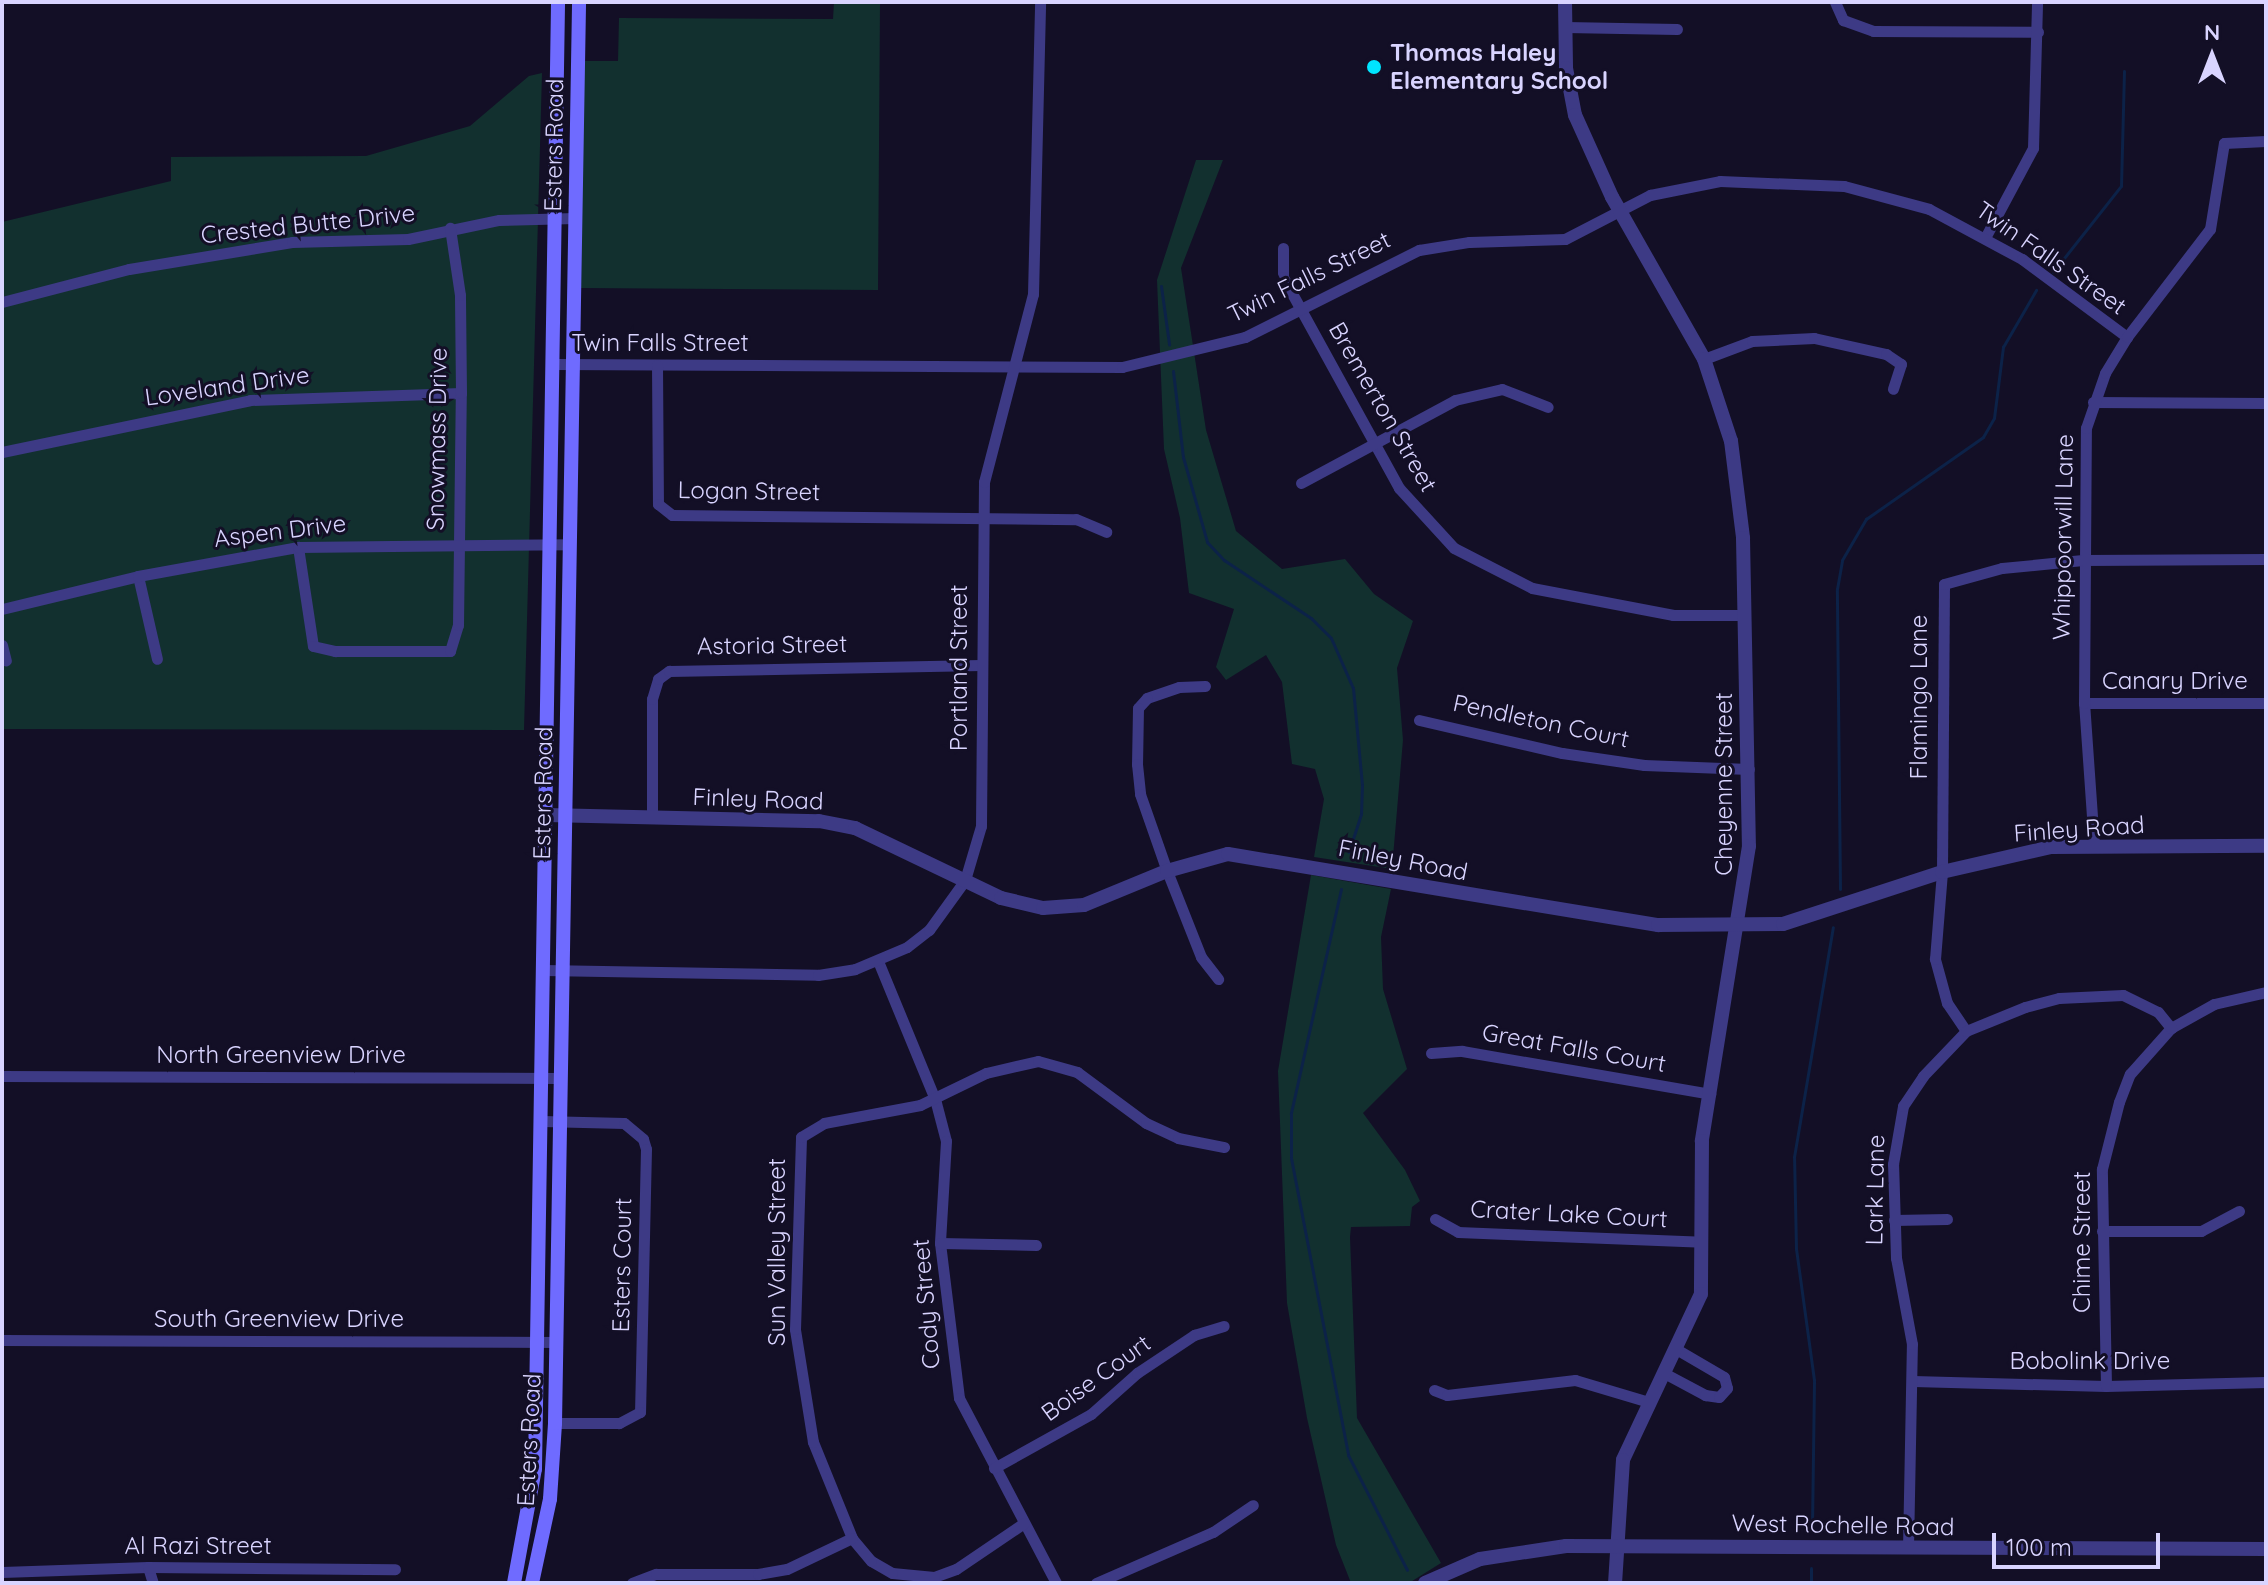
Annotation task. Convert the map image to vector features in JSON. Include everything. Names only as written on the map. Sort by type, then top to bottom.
[{"type":"main road","name":"Esters Road","points":[[514,1583],[535,1469],[558,2]]},
{"type":"main road","name":"Esters Road","points":[[532,1583],[550,1499],[555,1423],[579,2]]},
{"type":"street","name":"Portland Street","points":[[544,970],[818,975],[878,961],[929,930],[965,880],[981,826],[984,482],[1033,294],[1040,2]]},
{"type":"street","name":"Cheyenne Street","points":[[1565,2],[1575,115],[1620,211],[1704,359],[1739,478],[1745,615],[1749,846],[1740,927],[1702,1141],[1701,1294],[1623,1460],[1615,1545],[1615,1583]]},
{"type":"street","points":[[1835,2],[1843,20],[1873,31],[2038,32]]},
{"type":"street","points":[[1986,236],[2033,148],[2037,2]]},
{"type":"street","points":[[1565,27],[1677,29]]},
{"type":"street","name":"Whippoorwill Lane","points":[[2094,845],[2084,703],[2083,560],[2083,452],[2093,402],[2127,337],[2210,229],[2224,143],[2266,141]]},
{"type":"street","name":"Twin Falls Street","points":[[553,364],[1122,367],[1245,337],[1419,250],[1469,242],[1557,241],[1650,195],[1696,182],[1823,183],[1900,199],[1986,236],[2127,337]]},
{"type":"street","name":"Crested Butte Drive","points":[[2,302],[191,257],[292,242],[408,239],[450,228],[575,218]]},
{"type":"street","name":"Snowmass Drive","points":[[298,547],[313,646],[335,651],[450,651],[458,625],[461,393],[460,295],[450,228]]},
{"type":"street","name":"Bremerton Street","points":[[1283,248],[1283,277],[1419,515],[1483,567],[1532,588],[1658,612],[1745,615]]},
{"type":"street","points":[[1704,359],[1752,341],[1814,338],[1886,354],[1901,364],[1893,389]]},
{"type":"street","name":"Logan Street","points":[[657,365],[658,504],[672,515],[982,515]]},
{"type":"street","points":[[1301,483],[1455,400],[1502,389],[1548,407]]},
{"type":"street","name":"Loveland Drive","points":[[2,452],[250,400],[461,393]]},
{"type":"street","points":[[2093,402],[2266,403]]},
{"type":"street","points":[[982,515],[1076,519],[1106,532]]},
{"type":"street","name":"Aspen Drive","points":[[2,609],[138,576],[298,547],[570,544]]},
{"type":"street","name":"Flamingo Lane","points":[[1966,1031],[1947,1003],[1935,959],[1942,872],[1944,584],[2002,568],[2083,560],[2266,559]]},
{"type":"street","points":[[138,576],[157,659]]},
{"type":"street","points":[[2,645],[6,661]]},
{"type":"street","name":"Astoria Street","points":[[652,817],[652,699],[658,679],[669,671],[981,665]]},
{"type":"street","points":[[1205,686],[1179,687],[1147,698],[1138,708],[1140,794],[1201,957],[1218,979]]},
{"type":"street","name":"Canary Drive","points":[[2084,703],[2266,703]]},
{"type":"street","name":"Pendleton Court","points":[[1419,720],[1562,753],[1644,765],[1749,769]]},
{"type":"street","name":"Finley Road","points":[[547,815],[819,821],[855,828],[1026,905],[1071,908],[1167,871],[1228,854],[1269,857],[1582,916],[1658,925],[1740,927],[1783,924],[1827,913],[1942,872],[2001,856],[2094,845],[2266,846]]},
{"type":"street","name":"Cody Street","points":[[878,961],[935,1099],[947,1168],[940,1243],[959,1398],[1056,1583]]},
{"type":"street","name":"Chime Street","points":[[2106,1386],[2102,1169],[2119,1102],[2130,1074],[2171,1028],[2214,1004],[2266,992]]},
{"type":"street","name":"Lark Lane","points":[[1908,1548],[1913,1381],[1894,1220],[1893,1164],[1903,1106],[1923,1076],[1966,1031],[2025,1007],[2096,993],[2143,1001],[2171,1028]]},
{"type":"street","name":"Great Falls Court","points":[[1431,1053],[1462,1051],[1710,1094]]},
{"type":"street","points":[[935,1099],[1019,1062],[1057,1064],[1146,1123],[1178,1138],[1224,1147]]},
{"type":"street","name":"North Greenview Drive","points":[[2,1076],[560,1078]]},
{"type":"street","name":"Sun Valley Street","points":[[935,1099],[884,1115],[824,1123],[801,1137],[795,1329],[813,1442],[852,1538],[871,1561],[892,1573],[934,1577],[956,1569],[1024,1523]]},
{"type":"street","name":"Esters Court","points":[[542,1121],[624,1123],[643,1139],[646,1149],[640,1412],[619,1423],[555,1423]]},
{"type":"street","points":[[2102,1231],[2201,1231],[2239,1211]]},
{"type":"street","name":"Crater Lake Court","points":[[1435,1219],[1458,1232],[1702,1242]]},
{"type":"street","points":[[1894,1220],[1947,1219]]},
{"type":"street","points":[[940,1243],[1036,1245]]},
{"type":"street","name":"Boise Court","points":[[994,1468],[1091,1414],[1137,1373],[1194,1335],[1224,1326]]},
{"type":"street","name":"South Greenview Drive","points":[[2,1340],[556,1342]]},
{"type":"street","points":[[1664,1373],[1705,1395],[1719,1397],[1727,1388],[1724,1377],[1676,1349]]},
{"type":"street","points":[[1434,1390],[1447,1395],[1575,1380],[1649,1402]]},
{"type":"street","name":"Bobolink Drive","points":[[1913,1381],[2106,1386],[2266,1382]]},
{"type":"street","points":[[1096,1583],[1213,1532],[1253,1505]]},
{"type":"street","points":[[632,1583],[656,1574],[758,1574],[787,1569],[852,1538]]},
{"type":"street","name":"West Rochelle Road","points":[[1425,1583],[1480,1559],[1510,1553],[1615,1545],[2266,1549]]},
{"type":"street","points":[[148,1567],[153,1583]]},
{"type":"street","name":"Al Razi Street","points":[[2,1572],[148,1567],[395,1569]]},
{"type":"green space","points":[[834,2],[880,2],[878,290],[581,288],[583,61],[618,61],[619,18],[833,19]]},
{"type":"green space","points":[[542,73],[524,730],[2,729],[2,222],[171,181],[171,157],[366,156],[470,126],[529,76]]},
{"type":"green space","points":[[1196,160],[1223,160],[1181,268],[1206,430],[1236,531],[1282,569],[1345,559],[1374,594],[1413,621],[1397,668],[1403,740],[1392,869],[1314,857],[1324,799],[1315,769],[1292,764],[1282,682],[1266,655],[1226,680],[1216,667],[1234,609],[1189,593],[1180,518],[1164,449],[1157,280]]},
{"type":"green space","points":[[1311,875],[1391,889],[1381,937],[1383,989],[1407,1069],[1363,1113],[1405,1170],[1420,1201],[1412,1207],[1410,1226],[1351,1227],[1350,1237],[1357,1418],[1441,1563],[1409,1583],[1351,1583],[1336,1545],[1307,1418],[1287,1303],[1278,1071]]},
{"type":"waterway","points":[[2053,272],[2121,186],[2124,71]]},
{"type":"waterway","points":[[1161,286],[1169,344]]},
{"type":"waterway","points":[[1840,889],[1837,589],[1842,560],[1866,519],[1983,437],[1994,418],[2003,347],[2036,290]]},
{"type":"waterway","points":[[1173,371],[1183,457],[1207,542],[1224,560],[1311,618],[1331,638],[1353,688],[1362,785],[1361,814],[1349,852]]},
{"type":"waterway","points":[[1341,889],[1291,1113],[1291,1158],[1348,1455],[1407,1570]]},
{"type":"waterway","points":[[1812,1526],[1814,1380],[1796,1249],[1794,1157],[1833,927]]},
{"type":"waterway","points":[[1811,1568],[1811,1583]]},
{"type":"place","name":"Thomas Haley Elementary School","points":[[1374,67]]}]
